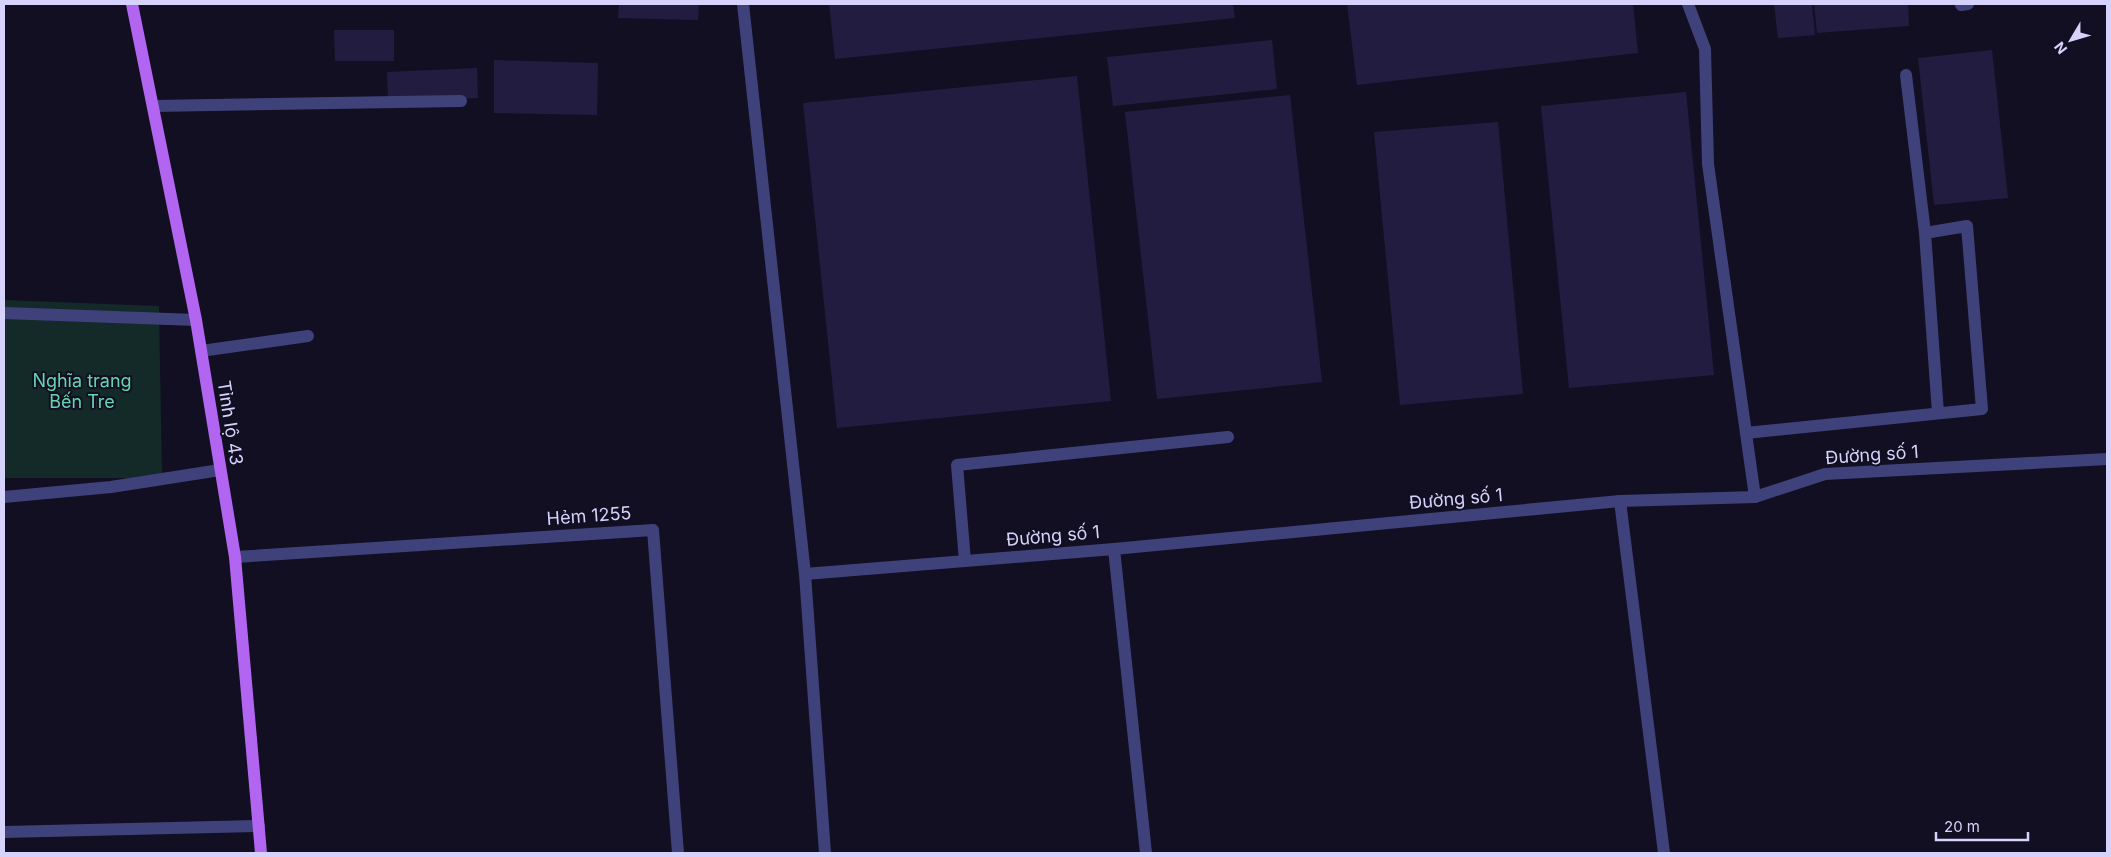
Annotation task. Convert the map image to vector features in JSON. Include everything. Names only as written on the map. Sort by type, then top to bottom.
[{"type":"main road","name":"Tỉnh lộ 43","points":[[132,4],[196,320],[235,557],[261,853]]},
{"type":"street","points":[[743,4],[806,574],[825,853]]},
{"type":"street","points":[[1688,4],[1705,49],[1708,164],[1755,497]]},
{"type":"street","points":[[1906,75],[1925,233],[1938,413]]},
{"type":"street","points":[[153,106],[461,101]]},
{"type":"street","points":[[1746,433],[1982,409],[1967,226],[1925,233]]},
{"type":"street","points":[[4,313],[196,320]]},
{"type":"street","points":[[201,351],[308,336]]},
{"type":"street","points":[[965,561],[957,465],[1228,437]]},
{"type":"street","name":"Đường số 1","points":[[806,574],[1114,548],[1620,501],[1755,497],[1825,474],[2107,459]]},
{"type":"street","points":[[4,497],[111,487],[220,470]]},
{"type":"street","points":[[1620,501],[1664,853]]},
{"type":"street","name":"Hẻm 1255","points":[[235,557],[652,530],[678,853]]},
{"type":"street","points":[[1114,548],[1146,853]]},
{"type":"street","points":[[4,832],[259,826]]},
{"type":"green space","name":"Nghĩa trang Bến Tre","points":[[4,300],[159,306],[162,478],[4,478]]},
{"type":"building","points":[[619,4],[699,4],[698,20],[618,18]]},
{"type":"building","points":[[829,4],[1233,4],[1235,18],[835,59]]},
{"type":"building","points":[[1347,4],[1633,4],[1638,53],[1357,85]]},
{"type":"building","points":[[1774,4],[1812,4],[1815,35],[1778,38]]},
{"type":"building","points":[[1814,4],[1908,4],[1909,26],[1817,33]]},
{"type":"building","points":[[334,30],[394,30],[394,61],[335,61]]},
{"type":"building","points":[[1272,40],[1277,89],[1113,106],[1107,57]]},
{"type":"building","points":[[1992,50],[2008,198],[1934,205],[1918,58]]},
{"type":"building","points":[[494,60],[598,63],[597,115],[494,113]]},
{"type":"building","points":[[477,68],[478,98],[388,102],[387,72]]},
{"type":"building","points":[[1077,76],[1111,401],[837,428],[803,103]]},
{"type":"building","points":[[1686,92],[1714,375],[1569,388],[1541,106]]},
{"type":"building","points":[[1290,95],[1322,382],[1157,399],[1125,112]]},
{"type":"building","points":[[1498,122],[1523,394],[1400,405],[1374,132]]}]
